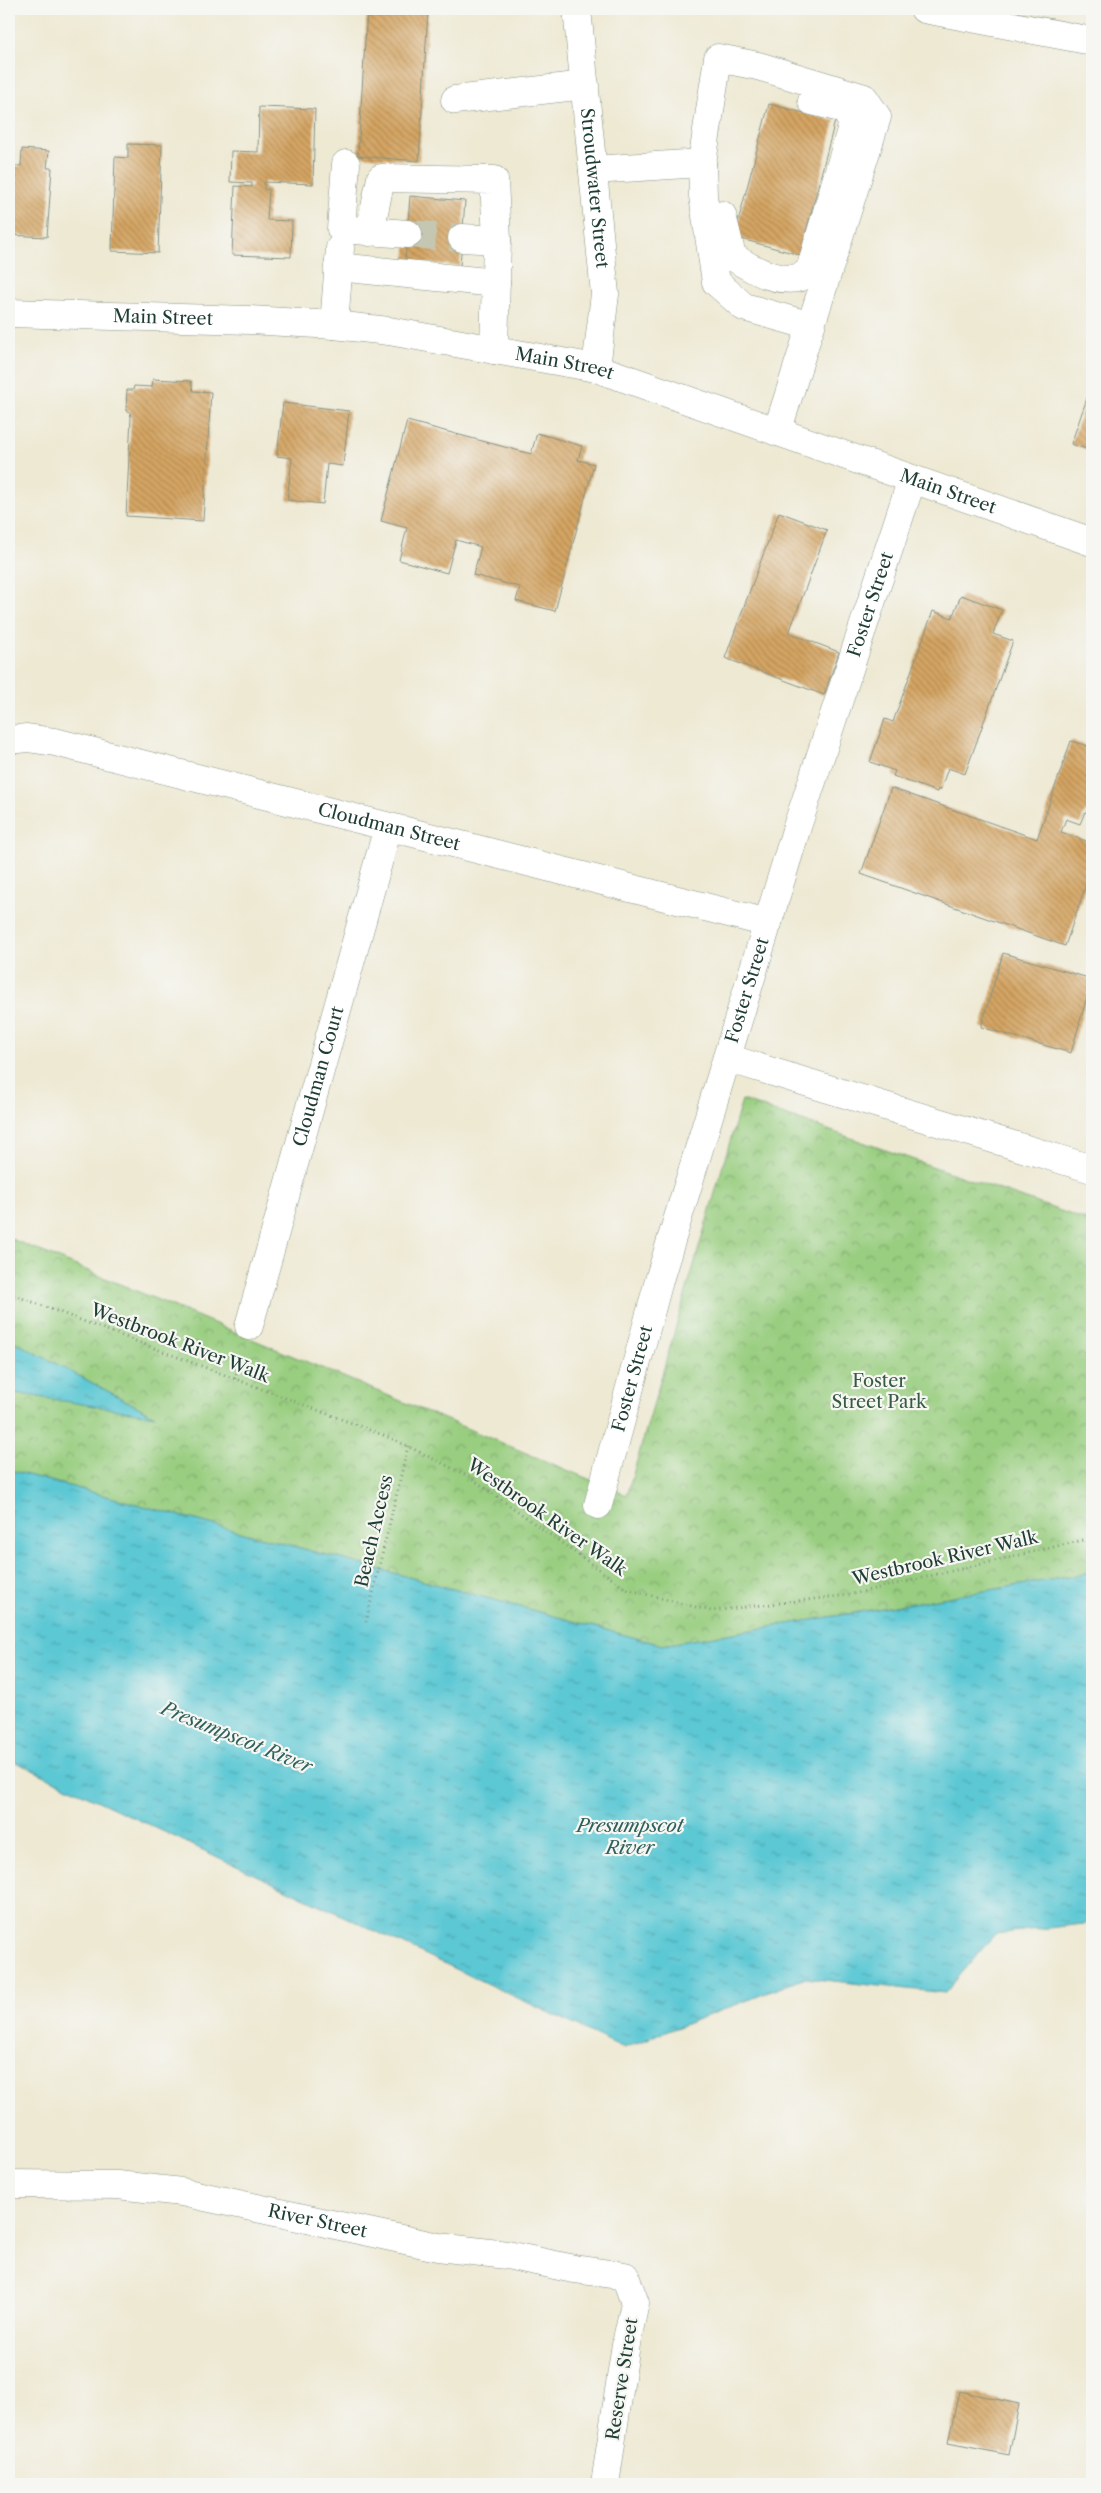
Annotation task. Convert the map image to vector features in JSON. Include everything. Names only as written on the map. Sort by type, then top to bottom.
[{"type":"main road","name":"Stroudwater Street","points":[[577,9],[605,294],[596,368]]},
{"type":"main road","points":[[924,9],[1092,41]]},
{"type":"main road","points":[[777,432],[811,326],[877,117],[864,98],[758,66],[718,58],[702,163],[703,196],[716,282],[744,307],[811,326]]},
{"type":"main road","points":[[703,196],[722,214],[732,256],[750,269],[785,278],[799,278],[810,270],[853,123],[844,109],[788,95],[758,66]]},
{"type":"main road","points":[[455,100],[585,85]]},
{"type":"main road","points":[[593,170],[702,163]]},
{"type":"main road","points":[[334,325],[346,164]]},
{"type":"main road","points":[[370,232],[381,178],[494,180],[497,240],[494,350]]},
{"type":"main road","points":[[341,229],[408,234]]},
{"type":"main road","points":[[462,238],[497,240]]},
{"type":"main road","points":[[338,267],[496,283]]},
{"type":"main road","name":"Main Street","points":[[9,313],[250,320],[334,325],[389,331],[596,368],[1092,542]]},
{"type":"main road","name":"Foster Street","points":[[598,1505],[660,1277],[796,830],[912,479]]},
{"type":"main road","name":"Cloudman Street","points":[[9,740],[27,738],[55,742],[768,923]]},
{"type":"main road","name":"Cloudman Court","points":[[249,1326],[388,826]]},
{"type":"main road","points":[[727,1058],[1092,1169]]},
{"type":"main road","name":"River Street","points":[[9,2184],[117,2186],[182,2192],[438,2247],[507,2255],[574,2269],[625,2276]]},
{"type":"main road","name":"Reserve Street","points":[[606,2484],[626,2344],[635,2303],[625,2276]]},
{"type":"path","name":"Westbrook River Walk","points":[[9,1293],[408,1446],[470,1477],[626,1589],[711,1611],[849,1595],[1092,1538]]},
{"type":"path","name":"Beach Access","points":[[366,1622],[408,1446]]},
{"type":"green space","name":"Foster Street Park","points":[[742,1100],[1092,1222],[1092,1573],[662,1645],[9,1470],[9,1392],[153,1415],[9,1339],[9,1238],[627,1495]]},
{"type":"water","points":[[9,1339],[155,1416],[9,1392]]},
{"type":"water","name":"Presumpscot River","points":[[9,1470],[662,1645],[1092,1573],[1092,1923],[995,1934],[945,1993],[805,1978],[624,2048],[9,1759]]},
{"type":"building","points":[[367,9],[428,10],[419,161],[358,156]]},
{"type":"building","points":[[769,104],[835,121],[800,255],[734,237]]},
{"type":"building","points":[[259,107],[315,109],[313,184],[264,182],[264,189],[269,190],[267,220],[292,221],[291,257],[232,255],[235,186],[252,187],[252,183],[230,182],[231,151],[258,152]]},
{"type":"building","points":[[128,144],[162,145],[158,253],[112,251],[115,157],[128,158]]},
{"type":"building","points":[[22,149],[49,151],[47,168],[52,168],[47,237],[9,235],[9,161],[14,162],[14,166],[21,166]]},
{"type":"building","points":[[410,196],[465,201],[460,266],[405,262]]},
{"type":"building","points":[[153,379],[191,381],[193,391],[211,392],[203,521],[126,516],[131,417],[130,412],[126,411],[127,390],[133,390],[134,386],[152,387]]},
{"type":"building","points":[[1092,384],[1092,451],[1071,444]]},
{"type":"building","points":[[283,403],[349,411],[343,466],[327,464],[323,504],[287,500],[292,458],[277,456]]},
{"type":"building","points":[[407,421],[531,454],[537,433],[582,446],[578,460],[594,464],[555,611],[516,601],[520,587],[473,575],[481,547],[456,540],[447,573],[399,560],[407,528],[381,521]]},
{"type":"building","points":[[779,512],[827,530],[789,633],[839,652],[824,695],[725,658]]},
{"type":"building","points":[[961,595],[1002,610],[993,634],[1013,641],[965,774],[948,768],[940,791],[938,789],[937,792],[893,776],[895,771],[870,762],[885,719],[893,722],[933,611],[952,618]]},
{"type":"building","points":[[1092,736],[1092,814],[1085,812],[1080,824],[1066,819],[1061,832],[1092,843],[1092,867],[1065,946],[861,874],[891,788],[1037,839],[1071,741],[1088,746]]},
{"type":"building","points":[[1003,953],[1092,979],[1071,1053],[981,1027]]},
{"type":"building","points":[[959,2391],[1019,2404],[1009,2455],[948,2443]]},
{"type":"tunnel","points":[[408,234],[462,238]]}]
